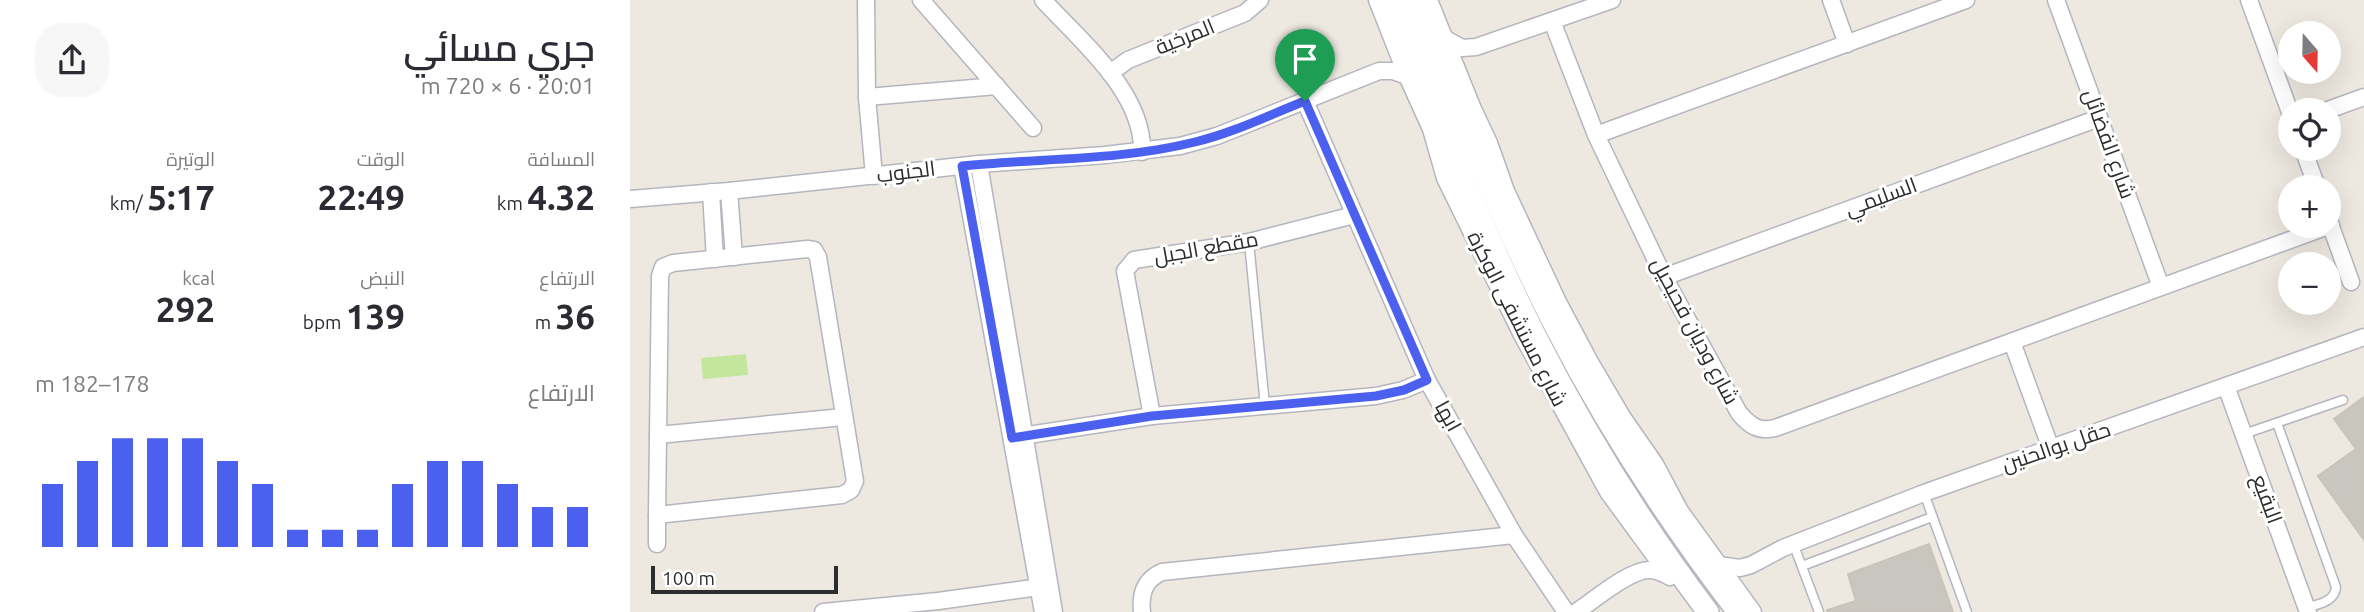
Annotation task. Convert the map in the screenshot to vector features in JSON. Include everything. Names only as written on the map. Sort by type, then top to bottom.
[{"type":"street","points":[[866,0],[867,96],[874,176]]},
{"type":"street","points":[[921,0],[1033,128]]},
{"type":"street","points":[[1043,0],[1110,73],[1137,117],[1143,140],[1142,152]]},
{"type":"street","name":"المرخية","points":[[1110,73],[1128,60],[1245,13],[1260,0]]},
{"type":"street","name":"شارع مستشفى الوكرة","points":[[1377,0],[1431,129],[1448,186],[1521,335],[1608,492],[1688,603],[1702,612]]},
{"type":"street","name":"شارع مستشفى الوكرة","points":[[1393,0],[1469,189],[1536,337],[1622,488],[1707,612]]},
{"type":"street","name":"شارع مستشفى الوكرة","points":[[1414,0],[1471,141],[1541,299],[1615,434],[1691,548],[1745,609]]},
{"type":"street","name":"شارع مستشفى الوكرة","points":[[1429,0],[1489,143],[1506,191],[1558,302],[1613,402],[1655,464],[1680,511],[1745,609]]},
{"type":"street","points":[[1444,37],[1462,48],[1476,47],[1612,0]]},
{"type":"street","points":[[1831,0],[1847,44]]},
{"type":"street","points":[[1596,135],[1966,0]]},
{"type":"street","name":"شارع الفضائل","points":[[2056,0],[2161,287]]},
{"type":"street","points":[[2249,0],[2284,98]]},
{"type":"street","name":"شارع وديان فحيحيل","points":[[1552,21],[1596,135],[1664,277],[1740,414],[1755,428],[1766,430],[2290,238]]},
{"type":"street","points":[[1462,78],[1464,64],[1476,47]]},
{"type":"street","points":[[1379,72],[1390,62],[1396,49]]},
{"type":"street","name":"الجنوب","points":[[630,199],[979,164],[1142,152],[1208,139],[1379,72],[1393,71],[1407,76]]},
{"type":"street","points":[[867,96],[997,86]]},
{"type":"street","points":[[2341,105],[2364,97]]},
{"type":"street","name":"ابها","points":[[1305,101],[1427,380],[1514,535],[1566,612]]},
{"type":"street","points":[[1471,141],[1473,109]]},
{"type":"street","name":"السليمي","points":[[1664,277],[2099,118]]},
{"type":"street","points":[[1438,152],[1455,177],[1469,189]]},
{"type":"street","points":[[979,164],[1018,436],[1044,586],[1054,612]]},
{"type":"street","points":[[962,166],[1018,436]]},
{"type":"street","points":[[729,191],[734,257]]},
{"type":"street","points":[[711,192],[715,260]]},
{"type":"street","name":"مقطع الجبل","points":[[1152,416],[1125,271],[1134,260],[1249,242],[1354,215]]},
{"type":"street","name":"شارع وديان فحيحيل","points":[[2335,238],[2351,282]]},
{"type":"street","points":[[657,515],[842,495],[851,490],[855,481],[818,257],[814,250],[673,263],[663,267],[660,276],[657,515],[657,544]]},
{"type":"street","name":"حقل بوالحنين","points":[[1718,565],[1740,568],[1751,565],[1793,543],[1924,493],[2364,337]]},
{"type":"street","points":[[2012,342],[2051,449]]},
{"type":"street","points":[[1018,436],[1152,416],[1376,396],[1404,390],[1427,380]]},
{"type":"street","name":"البقيع","points":[[2226,386],[2307,610]]},
{"type":"street","points":[[658,435],[843,417]]},
{"type":"street","points":[[1615,434],[1655,464]]},
{"type":"street","points":[[1622,488],[1628,519]]},
{"type":"street","points":[[1142,612],[1141,597],[1145,587],[1152,577],[1161,572],[1514,535]]},
{"type":"street","points":[[1635,572],[1645,553],[1645,542]]},
{"type":"street","points":[[1745,609],[1742,589],[1744,577],[1751,565]]},
{"type":"street","points":[[1576,612],[1635,572],[1647,569],[1660,571],[1670,577]]},
{"type":"street","points":[[823,612],[938,601],[1044,586]]},
{"type":"street","points":[[1043,612],[1044,586]]},
{"type":"lane","points":[[1249,242],[1265,406]]},
{"type":"lane","points":[[2244,434],[2343,400]]},
{"type":"lane","points":[[2277,422],[2336,587],[2335,594],[2330,599],[2307,610]]},
{"type":"lane","points":[[1924,493],[1967,612]]},
{"type":"lane","points":[[1802,566],[1932,517]]},
{"type":"lane","points":[[1793,543],[1819,612]]},
{"type":"green space","points":[[746,354],[748,375],[703,379],[701,358]]},
{"type":"building","points":[[2364,397],[2364,540],[2318,476],[2356,449],[2334,419]]},
{"type":"building","points":[[1929,544],[1953,612],[1828,612],[1827,610],[1856,601],[1848,574]]},
{"type":"route","points":[[1305,101],[1427,380],[1404,390],[1376,396],[1152,416],[1012,438],[962,166],[1142,152],[1180,146],[1217,136],[1305,101]]}]
